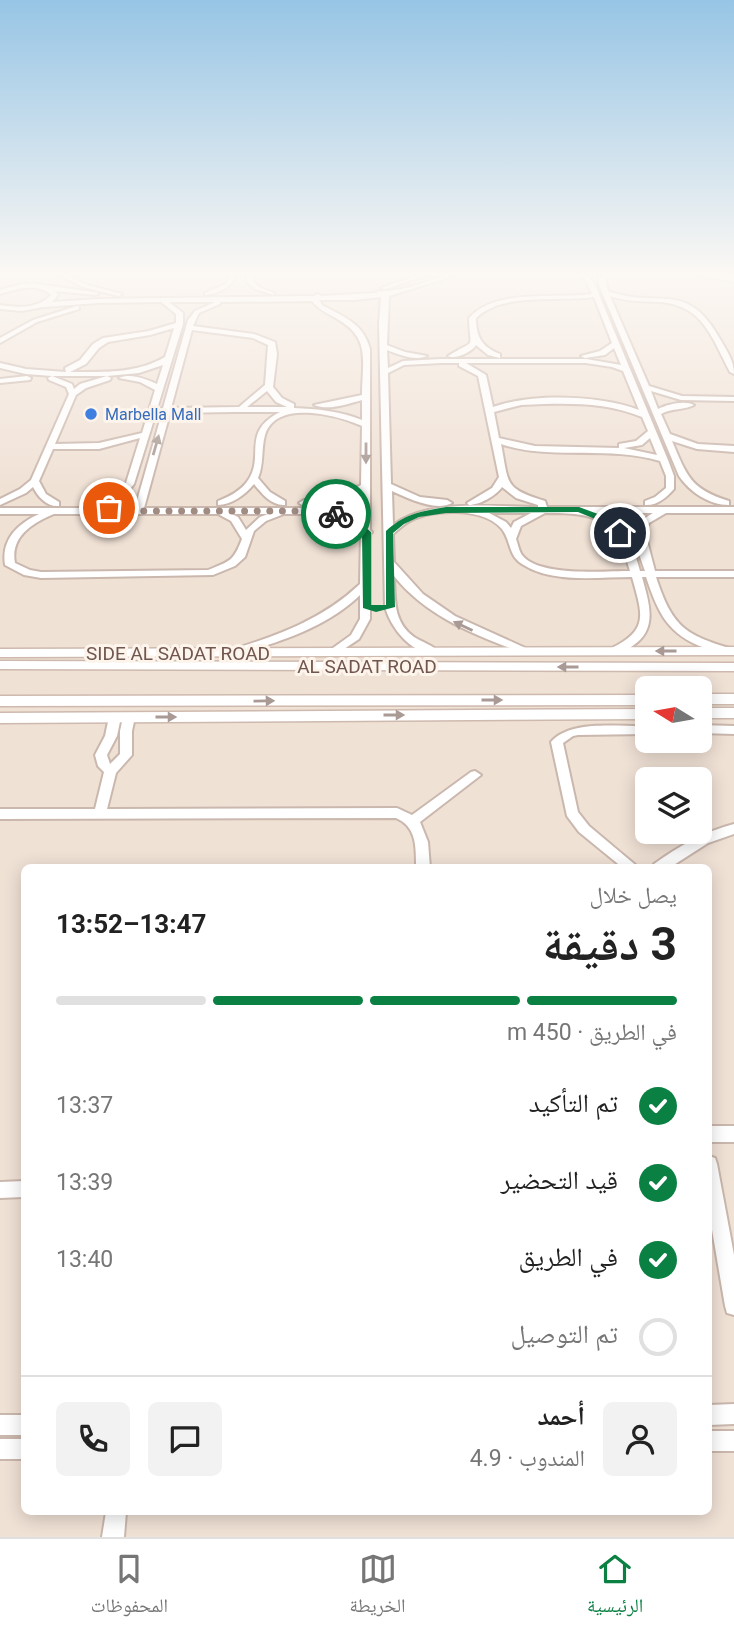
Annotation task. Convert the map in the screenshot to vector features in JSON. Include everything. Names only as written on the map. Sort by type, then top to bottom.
[{"type":"main road","name":"SIDE AL SADAT ROAD","points":[[1,657],[151,653],[732,651]]},
{"type":"main road","points":[[115,665],[151,653]]},
{"type":"main road","name":"AL SADAT ROAD","points":[[1,657],[31,665],[734,667]]},
{"type":"main road","points":[[712,699],[734,699]]},
{"type":"main road","name":"AL SADAT ROAD","points":[[0,701],[635,700]]},
{"type":"main road","points":[[44,701],[86,718]]},
{"type":"main road","points":[[205,717],[235,701]]},
{"type":"main road","points":[[0,718],[635,713]]},
{"type":"main road","points":[[712,713],[734,713]]},
{"type":"street","points":[[60,373],[77,366],[96,346]]},
{"type":"street","points":[[111,507],[127,489],[137,463],[173,346]]},
{"type":"street","points":[[140,507],[184,346]]},
{"type":"street","points":[[272,346],[268,387],[273,397],[290,408],[332,412],[352,417],[366,425]]},
{"type":"street","points":[[331,653],[355,636],[365,619],[366,349],[369,346]]},
{"type":"street","points":[[377,346],[385,372],[390,607],[398,628],[412,641],[433,651]]},
{"type":"street","points":[[392,346],[412,355],[440,359]]},
{"type":"street","points":[[452,359],[472,346]]},
{"type":"street","points":[[480,346],[500,358]]},
{"type":"street","points":[[586,358],[613,346]]},
{"type":"street","points":[[617,346],[670,476],[670,489],[648,503]]},
{"type":"street","points":[[628,346],[666,436],[685,456],[683,476],[692,488],[731,505]]},
{"type":"street","points":[[717,346],[734,372]]},
{"type":"street","points":[[87,358],[93,366],[107,375]]},
{"type":"street","points":[[0,381],[107,375],[148,369],[169,358]]},
{"type":"street","points":[[482,375],[500,358]]},
{"type":"street","points":[[385,372],[403,363],[500,358],[586,358],[627,370]]},
{"type":"street","points":[[452,359],[482,375],[502,479],[511,491],[542,506],[579,510],[668,510],[731,505]]},
{"type":"street","points":[[0,365],[20,372],[107,375],[142,380],[160,389]]},
{"type":"street","points":[[0,503],[35,481],[73,394],[83,386],[107,375]]},
{"type":"street","points":[[52,378],[69,386],[73,394]]},
{"type":"street","points":[[242,408],[268,387]]},
{"type":"street","points":[[645,387],[673,397],[706,402],[734,402]]},
{"type":"street","points":[[602,402],[635,391]]},
{"type":"street","points":[[656,413],[676,406],[722,399],[734,392]]},
{"type":"street","points":[[486,395],[516,403],[602,402],[632,408],[649,425],[662,426]]},
{"type":"street","points":[[154,408],[290,408],[328,405],[366,396]]},
{"type":"street","points":[[722,399],[734,402]]},
{"type":"street","points":[[489,411],[516,403]]},
{"type":"street","points":[[242,408],[261,430]]},
{"type":"street","points":[[220,507],[245,490],[254,479],[261,430],[290,408]]},
{"type":"street","points":[[612,448],[639,443],[649,425]]},
{"type":"street","points":[[99,446],[146,434]]},
{"type":"street","points":[[666,436],[713,449],[734,449]]},
{"type":"street","points":[[494,439],[527,449]]},
{"type":"street","points":[[50,447],[99,446],[119,449],[137,463],[149,468]]},
{"type":"street","points":[[499,463],[509,454],[527,449],[612,448],[645,453],[664,460]]},
{"type":"street","points":[[685,456],[713,449]]},
{"type":"street","points":[[670,476],[683,476]]},
{"type":"street","points":[[254,479],[282,507]]},
{"type":"street","points":[[472,507],[495,491],[502,479]]},
{"type":"street","points":[[35,481],[38,491],[55,507]]},
{"type":"street","points":[[55,507],[27,522],[7,527],[6,559],[17,570],[28,573],[209,573],[232,564],[240,557],[246,537],[255,524],[282,507],[327,501],[349,495],[366,486]]},
{"type":"street","points":[[388,486],[418,499],[446,506],[648,503],[731,505]]},
{"type":"street","points":[[0,503],[55,507],[282,507],[339,515],[360,525],[366,532]]},
{"type":"street","points":[[389,533],[416,514],[446,506]]},
{"type":"street","points":[[512,538],[517,524],[542,506]]},
{"type":"street","points":[[0,511],[55,507]]},
{"type":"street","points":[[220,507],[235,519],[246,537]]},
{"type":"street","points":[[472,507],[503,524],[512,538],[518,556],[545,571],[569,574],[734,574]]},
{"type":"street","points":[[579,510],[603,519],[620,533],[625,541],[646,615],[645,624],[635,639],[614,651]]},
{"type":"street","points":[[668,510],[651,516],[641,527],[641,539],[663,613],[672,624],[696,640],[732,651]]},
{"type":"street","points":[[390,564],[412,592],[444,616],[527,651]]},
{"type":"street","points":[[233,653],[313,624],[352,598],[366,584]]},
{"type":"street","points":[[366,606],[376,609],[390,607]]},
{"type":"street","points":[[110,771],[104,765],[101,755],[122,717]]},
{"type":"street","points":[[100,813],[110,771],[126,755],[122,717]]},
{"type":"street","points":[[712,729],[734,730]]},
{"type":"street","points":[[627,864],[584,829],[572,813],[557,742],[562,737],[578,731],[635,730]]},
{"type":"street","points":[[108,740],[125,741]]},
{"type":"street","points":[[413,821],[475,775]]},
{"type":"street","points":[[0,814],[388,812],[413,821],[420,831],[423,864]]},
{"type":"street","points":[[664,864],[686,848],[720,832],[734,829]]},
{"type":"street","points":[[712,1134],[734,1134]]},
{"type":"street","points":[[712,1181],[734,1307]]},
{"type":"street","points":[[0,1190],[21,1189]]},
{"type":"street","points":[[712,1415],[734,1414]]},
{"type":"street","points":[[0,1425],[21,1425]]},
{"type":"street","points":[[712,1441],[734,1441]]},
{"type":"street","points":[[0,1449],[21,1449]]},
{"type":"street","points":[[113,1537],[116,1515]]},
{"type":"shaded area","points":[[0,346],[734,346],[734,1537],[0,1537]]},
{"type":"way so far","points":[[109,508],[109,511],[313,511],[336,514]]},
{"type":"place","name":"Marbella Mall","points":[[91,414]]},
{"type":"route","points":[[336,514],[360,525],[366,532],[366,606],[376,609],[390,607],[389,533],[416,514],[436,510],[579,510],[603,519],[620,533]]}]
